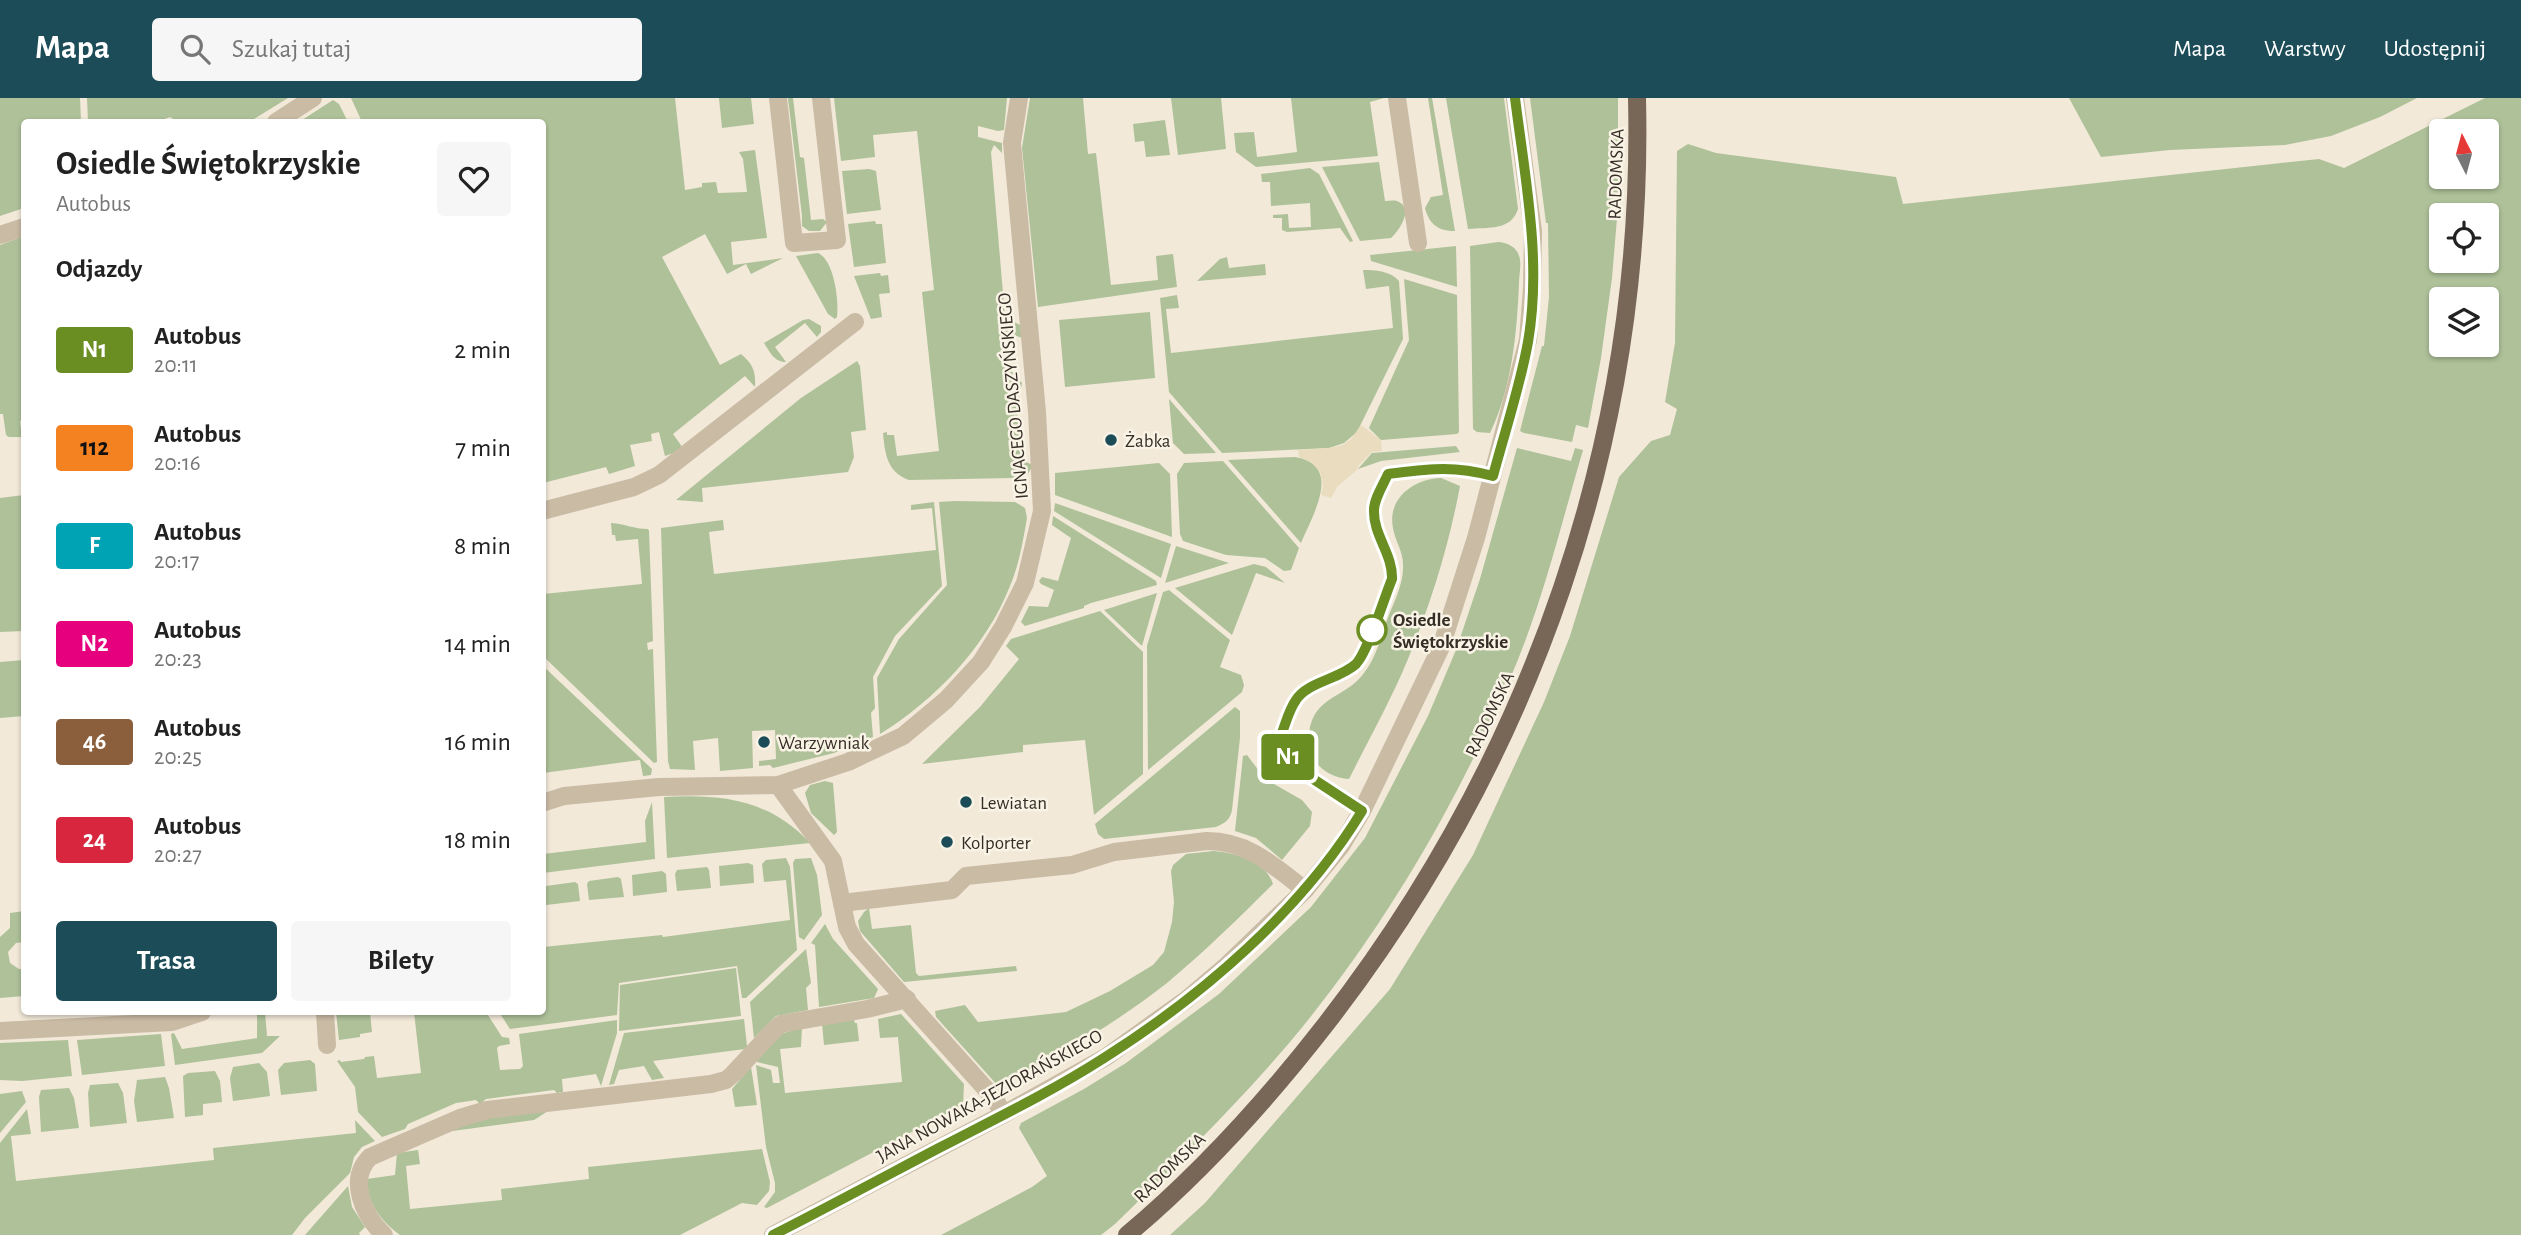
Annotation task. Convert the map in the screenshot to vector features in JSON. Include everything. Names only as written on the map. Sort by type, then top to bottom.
[{"type":"main road","name":"RADOMSKA","points":[[1127,1235],[1207,1161],[1267,1098],[1354,987],[1421,888],[1480,783],[1516,708],[1561,593],[1585,520],[1606,432],[1624,334],[1634,248],[1638,174],[1637,98]]},
{"type":"street","points":[[281,119],[313,98]]},
{"type":"street","points":[[778,98],[794,243],[837,240],[821,98]]},
{"type":"street","name":"IGNACEGO DASZYŃSKIEGO","points":[[546,802],[564,796],[659,787],[779,785],[848,762],[903,736],[946,700],[981,662],[1003,627],[1025,583],[1042,511],[1012,143],[1019,98]]},
{"type":"street","points":[[1397,98],[1418,243]]},
{"type":"street","name":"JANA NOWAKA-JEZIORAŃSKIEGO","points":[[773,1235],[1077,1074],[1163,1017],[1227,965],[1305,890],[1340,846],[1362,811],[1441,647],[1476,538],[1515,396],[1528,340],[1532,231],[1515,98]]},
{"type":"street","points":[[0,235],[21,228]]},
{"type":"street","points":[[546,510],[635,487],[659,475],[855,322]]},
{"type":"street","points":[[779,785],[833,861],[847,927],[856,944],[993,1097],[1004,1114]]},
{"type":"street","points":[[842,903],[952,890],[966,876],[1072,865],[1114,852],[1207,841],[1222,841],[1249,849],[1305,890]]},
{"type":"street","points":[[384,1235],[368,1215],[359,1190],[361,1169],[370,1157],[460,1118],[487,1111],[726,1080],[782,1024],[907,999]]},
{"type":"street","points":[[0,1031],[172,1022],[193,1015]]},
{"type":"street","points":[[325,1015],[327,1045]]},
{"type":"green space","points":[[0,98],[80,98],[81,119],[21,119],[21,209],[0,216]]},
{"type":"green space","points":[[87,98],[288,98],[254,119],[88,119]]},
{"type":"green space","points":[[351,98],[675,98],[685,190],[702,187],[702,183],[716,182],[718,193],[747,192],[743,159],[739,152],[755,150],[767,238],[731,242],[733,265],[783,258],[751,274],[746,264],[727,274],[705,234],[662,257],[720,365],[741,354],[753,369],[755,387],[745,376],[673,434],[683,448],[677,452],[665,456],[659,432],[651,434],[652,441],[630,445],[635,466],[609,474],[606,467],[546,482],[546,119],[361,119]]},
{"type":"green space","points":[[719,98],[751,98],[754,124],[722,128]]},
{"type":"green space","points":[[788,98],[793,98],[800,157],[804,158],[811,220],[823,219],[827,222],[820,231],[809,231],[802,226]]},
{"type":"green space","points":[[834,98],[1007,98],[1004,130],[978,126],[978,137],[1002,143],[1002,153],[994,145],[991,152],[1005,317],[1020,325],[1022,338],[1008,333],[1012,372],[1022,383],[1021,388],[1015,389],[1021,460],[1033,465],[1028,474],[1013,478],[909,480],[896,472],[888,461],[883,433],[887,432],[887,435],[894,435],[897,456],[939,451],[922,292],[934,290],[917,131],[873,135],[875,157],[841,161]]},
{"type":"green space","points":[[1030,98],[1083,98],[1088,154],[1096,153],[1111,285],[1158,280],[1156,256],[1173,254],[1177,287],[1038,307],[1022,148]]},
{"type":"green space","points":[[1171,98],[1221,98],[1226,149],[1178,155]]},
{"type":"green space","points":[[1291,98],[1384,98],[1370,102],[1378,156],[1256,167],[1236,152],[1234,133],[1254,132],[1257,157],[1297,152]]},
{"type":"green space","points":[[1428,98],[1432,98],[1455,231],[1435,226],[1425,208],[1431,197],[1443,195]]},
{"type":"green space","points":[[1446,98],[1504,98],[1518,209],[1515,216],[1504,224],[1491,228],[1468,229]]},
{"type":"green space","points":[[1530,98],[1618,98],[1618,206],[1612,278],[1588,428],[1576,425],[1572,442],[1520,431],[1544,346],[1549,297],[1548,223]]},
{"type":"green space","points":[[2069,98],[2417,98],[2380,117],[2331,136],[2285,145],[2170,150],[2101,157]]},
{"type":"green space","points":[[2485,98],[2521,98],[2521,1235],[1170,1235],[1205,1203],[1390,989],[1473,855],[1544,702],[1570,636],[1619,477],[1651,441],[1670,435],[1677,409],[1665,402],[1675,343],[1677,151],[1688,144],[1716,153],[1896,177],[1903,204],[2319,159],[2344,168],[2429,126],[2429,189],[2499,189],[2499,119],[2443,119]]},
{"type":"green space","points":[[333,100],[339,104],[346,119],[304,119]]},
{"type":"green space","points":[[1165,120],[1170,155],[1146,157],[1144,141],[1135,142],[1133,124]]},
{"type":"green space","points":[[1379,162],[1385,201],[1402,204],[1405,209],[1404,220],[1391,238],[1360,241],[1322,167]]},
{"type":"green space","points":[[1310,168],[1319,174],[1353,241],[1350,242],[1340,228],[1287,232],[1282,230],[1282,218],[1273,218],[1273,215],[1288,214],[1289,228],[1311,227],[1310,203],[1271,206],[1270,182],[1262,182],[1261,174]]},
{"type":"green space","points":[[842,171],[876,171],[881,210],[847,214]]},
{"type":"green space","points":[[875,221],[876,224],[882,224],[886,263],[854,267],[848,224]]},
{"type":"green space","points":[[21,237],[21,437],[6,435],[3,414],[0,414],[0,245]]},
{"type":"green space","points":[[1498,242],[1508,244],[1516,250],[1520,266],[1512,360],[1504,397],[1490,433],[1473,429],[1470,246]]},
{"type":"green space","points":[[1456,246],[1457,287],[1371,261],[1370,255]]},
{"type":"green space","points":[[818,253],[832,272],[836,291],[835,319],[828,314],[796,256]]},
{"type":"green space","points":[[1227,257],[1229,268],[1265,264],[1266,275],[1197,281],[1220,259]]},
{"type":"green space","points":[[1363,270],[1387,273],[1399,281],[1403,339],[1357,432],[1344,443],[1329,448],[1222,453],[1169,392],[1160,298],[1177,295],[1179,308],[1166,309],[1171,353],[1393,328],[1389,286],[1366,289]]},
{"type":"green space","points":[[880,273],[881,276],[888,275],[890,293],[879,294],[882,317],[871,319],[854,276]]},
{"type":"green space","points":[[1404,279],[1457,295],[1457,434],[1381,440],[1369,428],[1409,340]]},
{"type":"green space","points":[[1150,312],[1155,378],[1065,387],[1059,320]]},
{"type":"green space","points":[[809,319],[821,326],[817,337],[805,323],[775,347],[786,362],[770,353],[764,343]]},
{"type":"green space","points":[[857,361],[860,366],[866,430],[851,432],[854,457],[848,472],[702,488],[703,502],[676,500],[801,398]]},
{"type":"green space","points":[[1169,399],[1216,453],[1184,454],[1173,443]]},
{"type":"green space","points":[[1456,446],[1460,452],[1381,461],[1358,469],[1372,453]]},
{"type":"green space","points":[[1517,448],[1571,461],[1575,448],[1583,450],[1531,624],[1488,727],[1443,816],[1392,903],[1335,985],[1282,1051],[1236,1102],[1101,1235],[941,1235],[1032,1187],[1047,1176],[1019,1128],[1021,1123],[1126,1063],[1219,994],[1311,907],[1365,838],[1428,716],[1456,650],[1480,579]]},
{"type":"green space","points":[[1295,457],[1310,462],[1318,470],[1321,481],[1317,506],[1301,543],[1228,460]]},
{"type":"green space","points":[[1223,461],[1299,548],[1291,570],[1284,571],[1265,558],[1226,555],[1183,541],[1180,534],[1177,474],[1184,463]]},
{"type":"green space","points":[[1159,463],[1170,474],[1172,537],[1055,495],[1055,473]]},
{"type":"green space","points":[[1441,478],[1460,486],[1445,552],[1424,617],[1408,659],[1349,779],[1338,777],[1320,767],[1310,752],[1308,740],[1312,721],[1324,704],[1364,673],[1378,647],[1402,579],[1403,559],[1394,533],[1392,517],[1398,499],[1412,486]]},
{"type":"green space","points":[[21,495],[21,631],[0,632],[0,498]]},
{"type":"green space","points":[[934,502],[942,586],[895,636],[873,677],[873,737],[834,753],[773,768],[770,765],[759,766],[759,761],[776,759],[775,730],[752,731],[753,768],[720,771],[718,738],[693,741],[695,770],[670,769],[661,528],[723,520],[724,530],[709,532],[714,574],[936,550],[932,508],[911,510],[911,505]]},
{"type":"green space","points":[[939,502],[1015,502],[1025,508],[1027,518],[1016,570],[1000,608],[973,651],[920,705],[880,734],[877,678],[899,639],[947,585]]},
{"type":"green space","points":[[1055,503],[1171,544],[1161,578],[1054,511]]},
{"type":"green space","points":[[1053,516],[1156,581],[1157,585],[1091,603],[1084,608],[1025,626],[1021,622],[1029,606],[1048,607],[1054,590],[1039,581],[1042,577],[1058,581],[1071,538],[1052,525]]},
{"type":"green space","points":[[611,523],[649,531],[653,641],[647,643],[648,650],[653,649],[657,762],[654,763],[546,659],[546,594],[642,584],[638,539],[616,541],[615,535],[612,535]]},
{"type":"green space","points":[[1176,546],[1229,563],[1165,583]]},
{"type":"green space","points":[[1254,564],[1266,567],[1285,583],[1256,573],[1232,635],[1175,588]]},
{"type":"green space","points":[[1169,590],[1230,640],[1220,667],[1241,675],[1244,685],[1242,692],[1148,770],[1147,646],[1163,592]]},
{"type":"green space","points":[[1157,593],[1142,646],[1104,610]]},
{"type":"green space","points":[[1100,611],[1143,652],[1143,774],[1094,815],[1085,740],[1023,745],[1023,752],[922,764],[980,707],[1019,659],[1006,646],[1011,639]]},
{"type":"green space","points":[[21,660],[21,716],[0,718],[0,662]]},
{"type":"green space","points":[[546,669],[652,769],[651,775],[643,776],[640,760],[546,773]]},
{"type":"green space","points":[[1235,707],[1240,711],[1240,738],[1232,810],[1227,821],[1216,827],[1104,839],[1098,834],[1095,824]]},
{"type":"green space","points":[[1247,755],[1265,779],[1302,800],[1312,812],[1310,826],[1282,860],[1256,838],[1235,831],[1243,756]]},
{"type":"green space","points":[[825,781],[833,783],[837,832],[834,835],[811,813],[805,793],[810,785]]},
{"type":"green space","points":[[664,797],[705,797],[743,802],[778,817],[810,843],[667,858]]},
{"type":"green space","points":[[652,802],[655,859],[546,873],[546,854],[646,842],[645,821]]},
{"type":"green space","points":[[1214,851],[1240,856],[1257,864],[1264,869],[1273,884],[1167,983],[1085,1039],[999,1087],[936,1017],[935,1011],[965,1005],[978,1022],[1066,1012],[1110,991],[1153,965],[1164,952],[1172,922],[1173,865],[1186,854]]},
{"type":"green space","points":[[786,858],[790,867],[797,950],[746,998],[742,998],[737,966],[619,983],[617,1015],[510,1029],[501,1015],[546,1015],[546,947],[663,937],[790,920],[786,880],[764,882],[762,864],[766,860]]},
{"type":"green space","points":[[811,858],[817,875],[822,915],[804,940],[799,937],[793,863],[795,859]]},
{"type":"green space","points":[[748,863],[753,865],[754,883],[720,886],[719,866]]},
{"type":"green space","points":[[707,867],[711,888],[677,891],[677,870]]},
{"type":"green space","points":[[662,871],[666,874],[667,892],[633,896],[632,875]]},
{"type":"green space","points":[[618,877],[621,879],[624,897],[589,900],[589,881]]},
{"type":"green space","points":[[575,882],[578,884],[580,901],[546,905],[546,886]]},
{"type":"green space","points":[[869,908],[872,929],[911,925],[916,973],[919,976],[1016,966],[1017,971],[904,982],[860,931],[858,921]]},
{"type":"green space","points":[[21,911],[21,942],[16,943],[8,952],[10,963],[21,969],[21,996],[0,998],[0,937],[10,928],[10,913]]},
{"type":"green space","points":[[825,924],[833,939],[878,989],[874,998],[819,1007],[815,945],[811,943]]},
{"type":"green space","points":[[806,949],[811,983],[806,988],[808,1010],[776,1016],[754,1038],[750,1002]]},
{"type":"green space","points":[[736,968],[741,1016],[619,1031],[620,985]]},
{"type":"green space","points":[[901,1014],[964,1084],[963,1105],[767,1208],[764,1207],[775,1192],[775,1183],[766,1147],[756,1065],[771,1070],[773,1083],[780,1083],[778,1067],[757,1060],[781,1034],[802,1027],[801,1047],[780,1049],[785,1093],[902,1082],[898,1037],[880,1038],[878,1019]]},
{"type":"green space","points":[[257,1015],[265,1015],[267,1036],[280,1036],[262,1053],[175,1065],[171,1034],[174,1033],[182,1049],[257,1038]]},
{"type":"green space","points":[[336,1015],[370,1015],[372,1032],[339,1040]]},
{"type":"green space","points":[[414,1015],[488,1015],[502,1037],[509,1038],[510,1044],[497,1048],[500,1070],[520,1069],[523,1066],[519,1034],[617,1020],[617,1033],[601,1086],[596,1074],[562,1079],[563,1092],[557,1093],[554,1090],[486,1099],[480,1104],[476,1100],[456,1103],[408,1124],[405,1129],[382,1137],[358,1112],[355,1087],[337,1061],[374,1056],[377,1078],[421,1073]]},
{"type":"green space","points":[[744,1019],[745,1049],[653,1061],[664,1078],[652,1080],[644,1066],[619,1070],[614,1084],[609,1085],[624,1033]]},
{"type":"green space","points":[[854,1020],[857,1023],[859,1041],[824,1045],[822,1023]]},
{"type":"green space","points":[[161,1034],[165,1066],[82,1075],[77,1040]]},
{"type":"green space","points":[[68,1040],[72,1076],[22,1081],[0,1080],[0,1043]]},
{"type":"green space","points":[[310,1060],[315,1064],[317,1091],[281,1095],[278,1070],[284,1063]]},
{"type":"green space","points":[[259,1063],[267,1072],[270,1096],[233,1101],[230,1078],[233,1067]]},
{"type":"green space","points":[[751,1067],[757,1105],[735,1107],[732,1089]]},
{"type":"green space","points":[[215,1071],[220,1081],[222,1102],[203,1104],[203,1115],[185,1117],[183,1076],[188,1073]]},
{"type":"green space","points":[[165,1077],[174,1118],[137,1122],[134,1101],[137,1080]]},
{"type":"green space","points":[[118,1083],[123,1093],[127,1123],[90,1127],[90,1085]]},
{"type":"green space","points":[[69,1088],[74,1098],[79,1128],[41,1132],[41,1090]]},
{"type":"green space","points":[[22,1091],[26,1102],[0,1133],[0,1094]]},
{"type":"green space","points":[[27,1109],[31,1134],[11,1136],[16,1181],[214,1160],[213,1148],[356,1133],[355,1120],[375,1141],[362,1147],[354,1157],[350,1173],[305,1218],[292,1235],[0,1235],[0,1143]]},
{"type":"green space","points":[[548,1111],[534,1120],[445,1132],[476,1119]]},
{"type":"green space","points":[[762,1149],[770,1182],[769,1191],[757,1205],[742,1203],[680,1235],[400,1235],[376,1211],[369,1196],[367,1179],[395,1175],[397,1153],[418,1150],[420,1164],[406,1166],[410,1209],[502,1200],[501,1189],[589,1179],[588,1167]]},
{"type":"green space","points":[[348,1186],[352,1207],[365,1227],[360,1235],[305,1235]]},
{"type":"shaded area","points":[[1361,425],[1381,440],[1382,451],[1372,452],[1357,470],[1337,487],[1331,498],[1321,495],[1323,486],[1320,472],[1311,462],[1299,457],[1298,450],[1343,445]]},
{"type":"bus line","name":"N1","points":[[773,1235],[1004,1114],[1106,1057],[1187,999],[1227,965],[1305,890],[1340,846],[1362,811],[1298,769],[1290,761],[1279,740],[1296,698],[1345,672],[1358,663],[1364,651],[1392,579],[1392,567],[1376,528],[1373,508],[1388,474],[1436,468],[1465,468],[1493,476],[1528,340],[1532,288],[1532,231],[1515,98]]},
{"type":"place","name":"Żabka","points":[[1111,440]]},
{"type":"place","name":"Osiedle Świętokrzyskie","points":[[1372,630]]},
{"type":"place","name":"Warzywniak","points":[[764,742]]},
{"type":"place","name":"Lewiatan","points":[[966,802]]},
{"type":"place","name":"Kolporter","points":[[947,842]]}]
